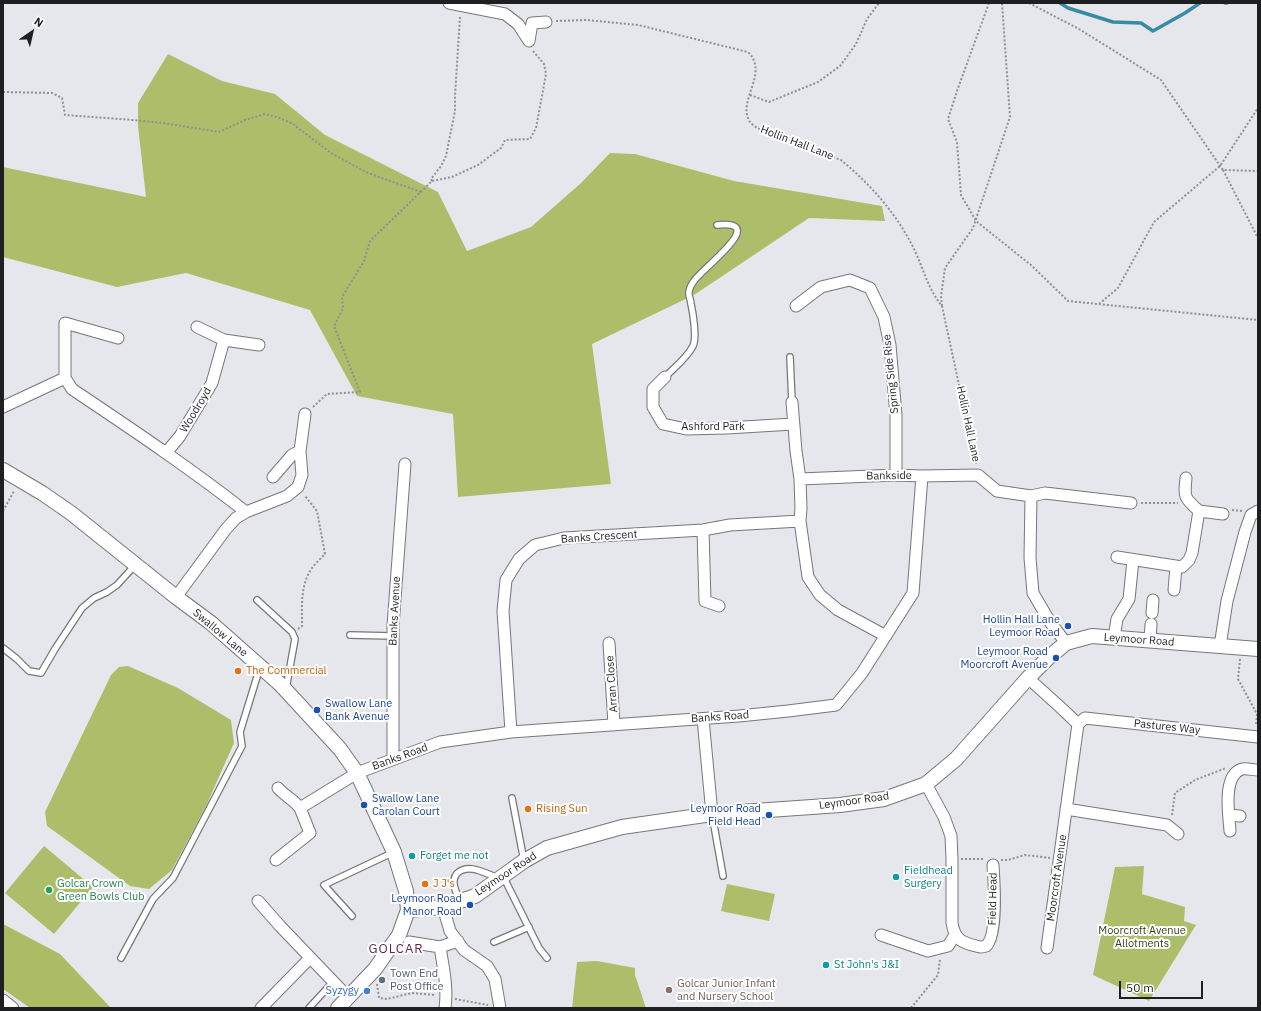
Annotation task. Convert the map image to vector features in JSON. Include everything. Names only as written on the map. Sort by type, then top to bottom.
[{"type":"street","points":[[449,3],[505,14],[518,24],[529,41]]},
{"type":"street","points":[[529,41],[532,23],[546,22]]},
{"type":"street","name":"Spring Side Rise","points":[[796,306],[821,287],[850,280],[870,288],[884,317],[890,345],[896,415],[896,475]]},
{"type":"street","points":[[118,338],[65,323],[65,378],[72,389],[246,512]]},
{"type":"street","points":[[197,327],[224,340],[260,345]]},
{"type":"street","name":"Woodroyd","points":[[166,454],[180,436],[212,383],[224,340]]},
{"type":"street","name":"Ashford Park","points":[[665,377],[653,389],[653,407],[663,424],[686,429],[794,424]]},
{"type":"street","points":[[3,407],[65,378]]},
{"type":"street","points":[[792,402],[800,478],[800,521],[808,577],[820,595],[838,610],[886,636]]},
{"type":"street","points":[[176,597],[226,529],[236,518],[246,512],[287,496],[298,487],[302,475],[300,451],[304,414]]},
{"type":"street","points":[[273,478],[292,455],[300,451]]},
{"type":"street","name":"Banks Avenue","points":[[393,759],[393,636],[405,464]]},
{"type":"street","name":"Swallow Lane","points":[[3,470],[42,493],[71,513],[211,623],[286,690],[340,749],[357,772],[394,852],[406,891],[408,910]]},
{"type":"street","name":"Bankside","points":[[800,478],[896,475],[978,475]]},
{"type":"street","name":"Hollin Hall Lane","points":[[978,475],[996,491],[1031,496],[1045,493],[1131,503]]},
{"type":"street","name":"Banks Road","points":[[300,808],[357,772],[440,742],[511,732],[703,719],[836,705],[862,673],[913,593],[922,476]]},
{"type":"street","points":[[1186,478],[1184,494],[1189,503],[1199,511],[1224,514]]},
{"type":"street","points":[[1031,496],[1030,558],[1033,593],[1050,622],[1066,643]]},
{"type":"street","points":[[1117,557],[1182,567],[1189,560],[1192,553],[1199,511]]},
{"type":"street","points":[[1220,646],[1227,601],[1245,532],[1251,516],[1258,511]]},
{"type":"street","name":"Banks Crescent","points":[[511,732],[503,611],[506,580],[519,559],[535,545],[564,538],[703,530],[730,525],[800,521]]},
{"type":"street","points":[[703,530],[700,604],[719,606]]},
{"type":"street","points":[[1114,638],[1117,619],[1129,599],[1133,560]]},
{"type":"street","points":[[1174,590],[1176,567]]},
{"type":"street","points":[[1150,640],[1153,600]]},
{"type":"street","name":"Leymoor Road","points":[[408,910],[443,907],[475,896],[524,861],[547,848],[622,827],[712,814],[884,799],[926,784],[956,759],[1028,678],[1066,643],[1092,636],[1258,649]]},
{"type":"street","name":"Arran Close","points":[[609,642],[614,725]]},
{"type":"street","points":[[1028,678],[1078,724]]},
{"type":"street","name":"Pastures Way","points":[[1078,724],[1085,718],[1256,737]]},
{"type":"street","points":[[703,719],[712,814]]},
{"type":"street","name":"Moorcroft Avenue","points":[[1047,948],[1078,724]]},
{"type":"street","points":[[1230,831],[1234,816],[1228,793],[1231,780],[1235,774],[1242,769],[1258,770]]},
{"type":"street","points":[[881,935],[928,951],[948,946],[955,935],[952,923],[951,836],[948,826],[926,784]]},
{"type":"street","points":[[276,860],[310,833],[300,808],[295,801],[286,796],[278,788]]},
{"type":"street","points":[[1066,809],[1167,825],[1178,834]]},
{"type":"street","name":"Field Head","points":[[955,935],[960,940],[980,947],[984,947],[988,943],[992,930],[994,912],[995,861]]},
{"type":"street","points":[[258,901],[348,997]]},
{"type":"street","points":[[443,907],[450,931],[464,950],[487,966],[495,979],[500,1008]]},
{"type":"street","points":[[338,1008],[375,969],[399,934],[408,910]]},
{"type":"street","points":[[409,942],[440,947],[458,941]]},
{"type":"street","points":[[440,947],[444,968],[444,1008]]},
{"type":"street","points":[[261,1008],[310,958]]},
{"type":"street","points":[[3,1000],[13,1008]]},
{"type":"lane","points":[[665,377],[685,357],[694,345],[689,292],[693,281],[707,266],[731,245],[737,236],[738,231],[735,226],[729,224],[717,225]]},
{"type":"lane","points":[[790,357],[792,402]]},
{"type":"lane","points":[[3,648],[17,659],[28,671],[41,673],[82,608],[94,598],[117,585],[136,564]]},
{"type":"lane","points":[[257,600],[292,632],[294,639],[286,690]]},
{"type":"lane","points":[[350,635],[393,636]]},
{"type":"lane","points":[[121,958],[153,899],[173,878],[242,746],[240,732],[260,667]]},
{"type":"lane","points":[[512,798],[524,861]]},
{"type":"lane","points":[[712,814],[723,876]]},
{"type":"lane","points":[[352,916],[324,885],[394,852]]},
{"type":"lane","points":[[460,901],[454,881],[456,875],[465,868],[476,869],[501,877],[539,948],[547,958]]},
{"type":"lane","points":[[494,942],[529,927]]},
{"type":"lane","points":[[309,1008],[333,982]]},
{"type":"path","points":[[750,95],[769,102],[818,82],[840,66],[856,44],[867,18],[879,3]]},
{"type":"path","points":[[989,3],[948,119],[957,142],[961,195],[976,221],[1031,265],[1068,301],[1258,320]]},
{"type":"path","points":[[942,306],[941,296],[945,268],[973,228],[1010,117],[1002,3]]},
{"type":"path","points":[[1029,3],[1080,29],[1161,80],[1223,170],[1258,238]]},
{"type":"path","points":[[304,414],[327,394],[360,392],[334,326],[343,309],[342,296],[364,261],[370,241],[432,181],[431,179],[441,166],[446,156],[455,111],[459,24],[462,6]]},
{"type":"path","name":"Hollin Hall Lane","points":[[546,22],[587,20],[638,25],[748,52],[753,56],[756,68],[747,113],[750,122],[757,128],[841,160],[886,205],[912,246],[926,281],[936,299],[942,306],[978,475]]},
{"type":"path","points":[[432,181],[452,177],[478,164],[501,148],[505,140],[530,139],[536,128],[546,74],[544,64],[533,51],[529,41]]},
{"type":"path","points":[[3,92],[52,94],[62,98],[65,115],[133,120],[219,132],[245,120],[265,114],[280,118],[293,124],[331,153],[368,172],[421,192]]},
{"type":"path","points":[[1099,304],[1118,288],[1154,222],[1220,166],[1258,108]]},
{"type":"path","points":[[1223,170],[1258,171]]},
{"type":"path","points":[[3,511],[21,480]]},
{"type":"path","points":[[292,632],[302,626],[302,594],[311,568],[325,554],[317,511],[298,487]]},
{"type":"path","points":[[1241,648],[1238,679],[1257,714],[1256,737]]},
{"type":"path","points":[[1167,825],[1172,818],[1175,793],[1195,780],[1227,767]]},
{"type":"path","points":[[952,859],[995,861],[1008,860],[1025,854],[1059,860]]},
{"type":"path","points":[[911,1008],[938,975],[942,948]]},
{"type":"path","points":[[375,969],[379,998],[387,999],[412,993],[445,997],[500,1008]]},
{"type":"green space","points":[[168,54],[222,81],[275,94],[325,135],[438,192],[467,251],[531,227],[581,183],[610,153],[635,154],[734,181],[882,206],[885,221],[809,218],[694,295],[592,344],[611,484],[458,497],[453,414],[357,396],[310,310],[186,273],[117,287],[3,257],[3,167],[146,197],[138,126],[138,103]]},
{"type":"green space","points":[[128,666],[178,688],[231,720],[234,743],[206,806],[172,870],[149,889],[130,886],[47,826],[45,812],[111,675],[119,667]]},
{"type":"green space","name":"Golcar Crown Green Bowls Club","points":[[44,846],[93,887],[54,934],[5,893]]},
{"type":"green space","name":"Moorcroft Avenue Allotments","points":[[1144,866],[1142,894],[1185,907],[1184,921],[1196,925],[1149,1001],[1093,975],[1115,867]]},
{"type":"green space","points":[[727,884],[775,894],[769,921],[721,911]]},
{"type":"green space","points":[[3,924],[60,954],[111,1008],[30,1008],[3,989]]},
{"type":"green space","points":[[597,961],[635,968],[635,975],[646,1008],[572,1008],[577,962]]},
{"type":"waterway","points":[[1060,3],[1068,8],[1113,22],[1141,23],[1153,31],[1200,3]]},
{"type":"place","name":"Hollin Hall Lane Leymoor Road","points":[[1068,626]]},
{"type":"place","name":"Leymoor Road Moorcroft Avenue","points":[[1056,658]]},
{"type":"place","name":"The Commercial","points":[[238,671]]},
{"type":"place","name":"Swallow Lane Bank Avenue","points":[[317,710]]},
{"type":"place","name":"Swallow Lane Carolan Court","points":[[364,805]]},
{"type":"place","name":"Rising Sun","points":[[528,809]]},
{"type":"place","name":"Leymoor Road Field Head","points":[[769,815]]},
{"type":"place","name":"Forget me not","points":[[412,856]]},
{"type":"place","name":"Fieldhead Surgery","points":[[896,877]]},
{"type":"place","name":"J J's","points":[[425,884]]},
{"type":"place","name":"Golcar Crown Green Bowls Club","points":[[49,890]]},
{"type":"place","name":"Leymoor Road Manor Road","points":[[470,905]]},
{"type":"place","name":"St John's J&I","points":[[826,965]]},
{"type":"place","name":"Town End Post Office","points":[[382,980]]},
{"type":"place","name":"Golcar Junior Infant and Nursery School","points":[[669,990]]},
{"type":"place","name":"Syzygy","points":[[367,991]]},
{"type":"district","name":"GOLCAR","points":[[396,949]]}]
